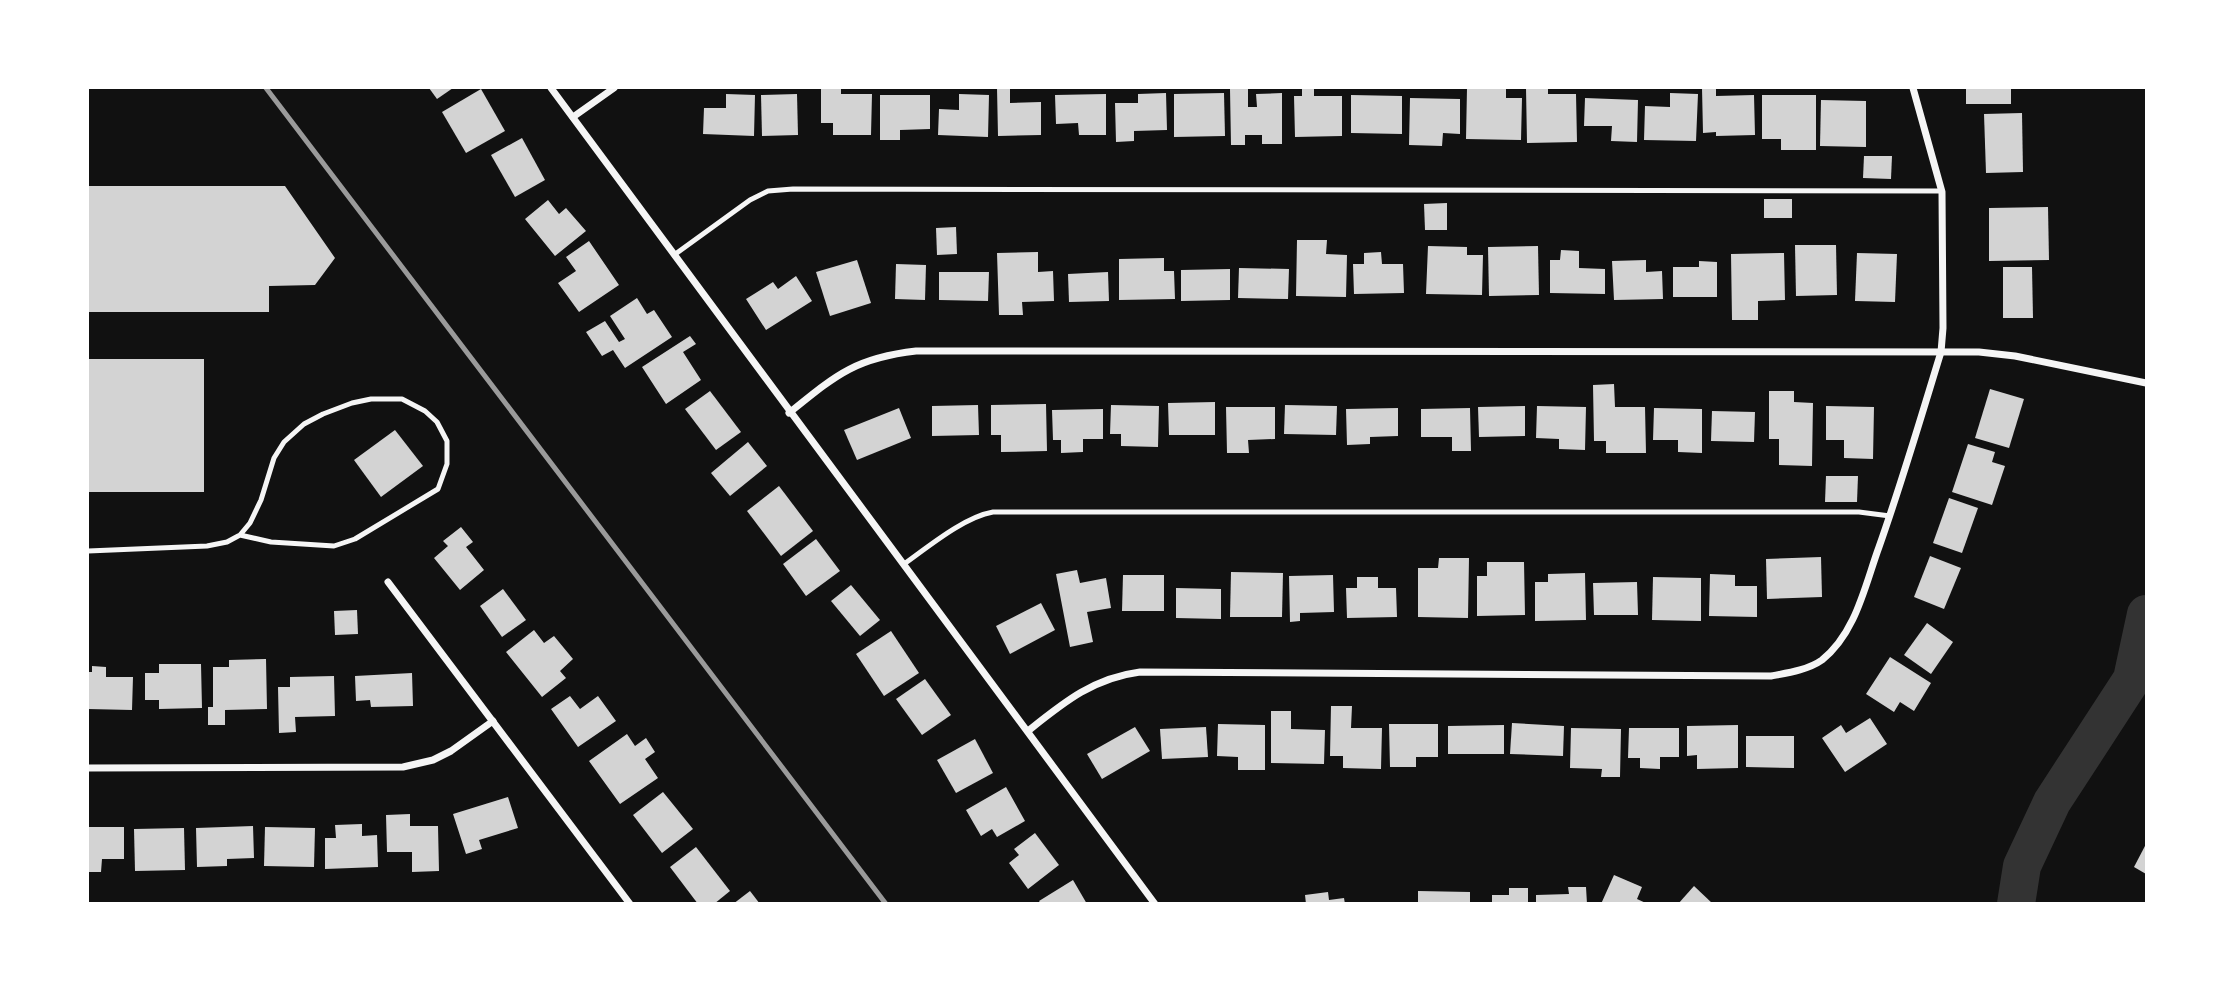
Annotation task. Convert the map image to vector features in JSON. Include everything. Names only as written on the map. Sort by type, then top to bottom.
[{"type":"street","points":[[551,88],[1155,904]]},
{"type":"street","points":[[573,117],[614,88]]},
{"type":"street","points":[[1028,731],[1061,705],[1098,682],[1140,672],[1771,676],[1820,662],[1840,642],[1854,617],[1890,516],[1941,352],[1942,191],[1913,88]]},
{"type":"street","points":[[789,413],[829,380],[856,364],[885,355],[916,351],[1941,352],[2015,356],[2147,383]]},
{"type":"street","points":[[388,582],[631,904]]},
{"type":"street","points":[[88,768],[402,767],[432,760],[451,751],[493,720]]},
{"type":"lane","points":[[674,255],[750,200],[768,191],[793,189],[1942,191]]},
{"type":"lane","points":[[88,551],[207,546],[227,542],[240,535],[250,523],[261,500],[274,458],[285,442],[304,424],[323,414],[371,399],[402,398],[425,411],[437,422],[447,441],[447,464],[438,489],[355,539],[334,546],[271,542],[240,535]]},
{"type":"lane","points":[[904,564],[967,522],[993,512],[1859,512],[1890,516]]},
{"type":"building","points":[[429,88],[453,88],[437,99]]},
{"type":"building","points":[[821,88],[841,88],[841,94],[872,94],[871,135],[833,135],[833,123],[821,123]]},
{"type":"building","points":[[997,88],[1010,88],[1010,103],[1041,102],[1041,135],[998,136]]},
{"type":"building","points":[[1302,88],[1314,88],[1314,96],[1342,96],[1342,136],[1295,137],[1294,96],[1302,96]]},
{"type":"building","points":[[1467,88],[1506,88],[1506,98],[1522,98],[1521,140],[1466,139]]},
{"type":"building","points":[[1526,88],[1548,88],[1548,94],[1576,94],[1577,142],[1527,143]]},
{"type":"building","points":[[1702,88],[1716,88],[1716,96],[1754,95],[1755,135],[1716,136],[1716,132],[1703,133]]},
{"type":"building","points":[[1966,88],[2011,88],[2011,104],[1966,104]]},
{"type":"building","points":[[481,89],[505,131],[466,153],[442,112]]},
{"type":"building","points":[[1230,89],[1248,89],[1248,107],[1257,107],[1256,94],[1282,93],[1282,144],[1262,144],[1262,135],[1245,135],[1245,145],[1231,145]]},
{"type":"building","points":[[1166,93],[1167,130],[1134,131],[1134,141],[1116,142],[1115,103],[1138,103],[1138,94]]},
{"type":"building","points":[[1224,93],[1225,136],[1174,137],[1174,94]]},
{"type":"building","points":[[1670,93],[1698,94],[1696,141],[1644,140],[1645,106],[1670,107]]},
{"type":"building","points":[[726,94],[755,95],[754,136],[703,134],[704,108],[726,108]]},
{"type":"building","points":[[797,94],[798,135],[762,136],[761,95]]},
{"type":"building","points":[[959,94],[989,95],[988,137],[938,135],[939,109],[959,110]]},
{"type":"building","points":[[1106,94],[1106,135],[1079,135],[1078,123],[1056,124],[1055,95]]},
{"type":"building","points":[[880,95],[930,95],[930,129],[900,130],[900,140],[880,140]]},
{"type":"building","points":[[1351,95],[1402,96],[1402,134],[1351,133]]},
{"type":"building","points":[[1762,95],[1816,95],[1816,150],[1781,150],[1781,139],[1762,139]]},
{"type":"building","points":[[1410,98],[1460,99],[1460,134],[1443,133],[1442,146],[1409,145]]},
{"type":"building","points":[[1585,98],[1638,100],[1637,142],[1611,141],[1612,126],[1584,126]]},
{"type":"building","points":[[1821,100],[1866,101],[1866,147],[1820,146]]},
{"type":"building","points":[[2022,113],[2023,172],[1986,173],[1984,114]]},
{"type":"building","points":[[522,138],[545,180],[515,197],[491,155]]},
{"type":"building","points":[[1864,156],[1892,156],[1891,179],[1863,178]]},
{"type":"building","points":[[88,186],[285,186],[335,258],[315,285],[269,286],[269,312],[88,312]]},
{"type":"building","points":[[1764,199],[1792,199],[1792,218],[1764,218]]},
{"type":"building","points":[[548,200],[559,214],[566,208],[586,231],[555,256],[525,219]]},
{"type":"building","points":[[1447,203],[1447,230],[1425,230],[1424,204]]},
{"type":"building","points":[[2048,207],[2049,260],[1989,261],[1989,208]]},
{"type":"building","points":[[956,227],[957,254],[937,255],[936,228]]},
{"type":"building","points":[[1297,240],[1327,240],[1326,254],[1347,255],[1346,297],[1296,296]]},
{"type":"building","points":[[589,241],[619,285],[579,312],[558,283],[576,271],[566,257]]},
{"type":"building","points":[[1795,245],[1836,245],[1837,295],[1796,296]]},
{"type":"building","points":[[1428,246],[1467,247],[1467,255],[1483,255],[1482,295],[1426,294]]},
{"type":"building","points":[[1538,246],[1539,295],[1489,296],[1488,247]]},
{"type":"building","points":[[1561,250],[1579,251],[1579,268],[1605,269],[1605,294],[1550,293],[1550,260],[1560,260]]},
{"type":"building","points":[[1038,252],[1038,272],[1053,271],[1054,301],[1022,302],[1023,315],[999,315],[997,253]]},
{"type":"building","points":[[1381,252],[1382,264],[1403,264],[1404,293],[1354,294],[1353,264],[1364,264],[1364,253]]},
{"type":"building","points":[[1784,253],[1785,300],[1758,301],[1758,320],[1732,320],[1731,254]]},
{"type":"building","points":[[1857,253],[1897,254],[1895,302],[1855,301]]},
{"type":"building","points":[[1164,258],[1164,271],[1174,271],[1175,299],[1119,300],[1119,259]]},
{"type":"building","points":[[857,260],[871,303],[830,316],[816,272]]},
{"type":"building","points":[[1646,260],[1646,272],[1662,271],[1663,299],[1614,300],[1612,261]]},
{"type":"building","points":[[1699,261],[1717,262],[1717,297],[1673,297],[1673,267],[1699,267]]},
{"type":"building","points":[[896,264],[926,265],[925,300],[895,299]]},
{"type":"building","points":[[2003,267],[2032,267],[2033,318],[2003,318]]},
{"type":"building","points":[[1239,268],[1289,269],[1288,299],[1238,298]]},
{"type":"building","points":[[1230,269],[1230,300],[1181,301],[1181,270]]},
{"type":"building","points":[[939,272],[989,272],[988,301],[939,300]]},
{"type":"building","points":[[1108,272],[1109,301],[1069,302],[1068,274]]},
{"type":"building","points":[[796,276],[812,301],[766,330],[746,299],[773,282],[778,289]]},
{"type":"building","points":[[637,298],[647,314],[654,310],[672,337],[625,368],[613,350],[602,356],[586,332],[605,321],[619,342],[625,339],[610,316]]},
{"type":"building","points":[[690,336],[696,344],[683,352],[701,380],[666,404],[642,367]]},
{"type":"building","points":[[88,359],[204,359],[204,492],[88,492]]},
{"type":"building","points":[[1614,384],[1615,407],[1645,407],[1646,453],[1606,453],[1606,441],[1594,441],[1593,385]]},
{"type":"building","points":[[1990,389],[2024,399],[2009,448],[1975,438]]},
{"type":"building","points":[[710,391],[741,432],[716,450],[685,409]]},
{"type":"building","points":[[1769,391],[1794,391],[1794,402],[1813,403],[1812,466],[1779,465],[1779,439],[1769,439]]},
{"type":"building","points":[[1215,402],[1215,435],[1169,435],[1168,403]]},
{"type":"building","points":[[1046,404],[1047,451],[1001,452],[1001,435],[991,435],[991,405]]},
{"type":"building","points":[[978,405],[979,435],[932,436],[932,406]]},
{"type":"building","points":[[1111,405],[1159,406],[1158,447],[1121,446],[1121,434],[1110,434]]},
{"type":"building","points":[[1285,405],[1337,406],[1336,435],[1284,434]]},
{"type":"building","points":[[1525,406],[1525,436],[1479,437],[1478,407]]},
{"type":"building","points":[[1537,406],[1586,407],[1585,450],[1559,449],[1559,439],[1536,438]]},
{"type":"building","points":[[1826,406],[1874,407],[1873,459],[1844,458],[1844,440],[1826,440]]},
{"type":"building","points":[[1226,407],[1275,407],[1275,439],[1248,440],[1249,453],[1227,453]]},
{"type":"building","points":[[899,408],[911,438],[857,460],[844,430]]},
{"type":"building","points":[[1398,408],[1398,436],[1370,437],[1370,444],[1347,445],[1346,409]]},
{"type":"building","points":[[1470,408],[1471,451],[1452,451],[1452,437],[1421,437],[1421,409]]},
{"type":"building","points":[[1654,408],[1702,409],[1702,453],[1678,452],[1678,440],[1653,440]]},
{"type":"building","points":[[1103,409],[1103,439],[1083,439],[1083,452],[1061,453],[1061,440],[1053,440],[1052,410]]},
{"type":"building","points":[[1712,411],[1755,412],[1754,442],[1711,441]]},
{"type":"building","points":[[395,430],[423,466],[381,497],[354,460]]},
{"type":"building","points":[[748,442],[767,466],[730,496],[711,473]]},
{"type":"building","points":[[1968,444],[1995,452],[1992,462],[2005,466],[1992,505],[1952,492]]},
{"type":"building","points":[[1826,476],[1858,476],[1857,502],[1825,502]]},
{"type":"building","points":[[779,486],[813,531],[781,556],[747,511]]},
{"type":"building","points":[[1949,498],[1978,508],[1962,553],[1933,543]]},
{"type":"building","points":[[461,527],[473,542],[466,547],[484,570],[460,590],[434,558],[448,546],[443,541]]},
{"type":"building","points":[[816,539],[840,571],[806,596],[783,564]]},
{"type":"building","points":[[1930,556],[1961,568],[1944,609],[1914,597]]},
{"type":"building","points":[[1821,557],[1822,597],[1767,599],[1766,559]]},
{"type":"building","points":[[1439,558],[1469,558],[1468,618],[1418,617],[1418,568],[1438,568]]},
{"type":"building","points":[[1487,562],[1524,562],[1525,615],[1477,616],[1477,576],[1487,576]]},
{"type":"building","points":[[1077,570],[1080,583],[1106,578],[1111,608],[1087,612],[1093,642],[1070,647],[1056,574]]},
{"type":"building","points":[[1231,572],[1283,573],[1282,617],[1230,617]]},
{"type":"building","points":[[1585,573],[1586,620],[1535,621],[1535,582],[1548,582],[1548,574]]},
{"type":"building","points":[[1710,574],[1735,575],[1735,586],[1757,586],[1757,617],[1709,616]]},
{"type":"building","points":[[1123,575],[1164,575],[1164,611],[1122,611]]},
{"type":"building","points":[[1333,575],[1334,612],[1300,613],[1300,621],[1290,622],[1289,576]]},
{"type":"building","points":[[1357,577],[1378,577],[1378,588],[1396,588],[1397,617],[1347,618],[1346,588],[1357,588]]},
{"type":"building","points":[[1653,577],[1701,578],[1701,621],[1652,620]]},
{"type":"building","points":[[1637,582],[1638,615],[1594,615],[1593,583]]},
{"type":"building","points":[[851,585],[880,620],[860,636],[831,601]]},
{"type":"building","points":[[1176,588],[1221,589],[1221,619],[1176,618]]},
{"type":"building","points":[[503,589],[526,620],[502,637],[480,606]]},
{"type":"building","points":[[1041,603],[1055,630],[1010,654],[996,626]]},
{"type":"building","points":[[357,610],[358,634],[335,635],[334,611]]},
{"type":"building","points":[[1927,623],[1953,642],[1931,674],[1904,655]]},
{"type":"building","points":[[534,630],[544,643],[554,636],[573,659],[560,671],[566,678],[542,697],[506,652]]},
{"type":"building","points":[[891,631],[919,673],[884,696],[856,654]]},
{"type":"building","points":[[1890,657],[1931,683],[1914,711],[1900,702],[1894,712],[1866,694]]},
{"type":"building","points":[[266,659],[267,709],[225,710],[225,725],[208,725],[208,707],[213,707],[213,667],[229,667],[229,660]]},
{"type":"building","points":[[159,664],[201,664],[202,708],[159,709],[159,700],[145,700],[145,673],[159,673]]},
{"type":"building","points":[[92,666],[106,667],[106,677],[133,677],[132,710],[88,709],[88,672],[92,672]]},
{"type":"building","points":[[412,673],[413,706],[371,707],[370,700],[356,701],[355,676]]},
{"type":"building","points":[[334,676],[335,716],[295,717],[296,732],[279,733],[278,687],[290,687],[290,677]]},
{"type":"building","points":[[925,679],[951,715],[922,735],[896,699]]},
{"type":"building","points":[[570,696],[580,709],[598,696],[616,721],[578,747],[551,709]]},
{"type":"building","points":[[1331,706],[1352,706],[1351,728],[1382,728],[1381,769],[1343,768],[1343,756],[1330,756]]},
{"type":"building","points":[[1271,711],[1291,711],[1291,729],[1325,730],[1324,764],[1271,763]]},
{"type":"building","points":[[1870,718],[1887,744],[1845,772],[1822,738],[1841,725],[1846,733]]},
{"type":"building","points":[[1512,723],[1564,726],[1563,756],[1510,754]]},
{"type":"building","points":[[1218,724],[1265,725],[1265,770],[1238,770],[1238,757],[1217,756]]},
{"type":"building","points":[[1389,724],[1438,724],[1438,757],[1416,757],[1416,767],[1390,767]]},
{"type":"building","points":[[1504,725],[1504,754],[1448,754],[1448,726]]},
{"type":"building","points":[[1738,725],[1738,768],[1697,769],[1697,755],[1687,756],[1687,726]]},
{"type":"building","points":[[1135,727],[1150,751],[1102,779],[1087,754]]},
{"type":"building","points":[[1206,727],[1208,757],[1162,759],[1160,729]]},
{"type":"building","points":[[1571,728],[1621,729],[1620,777],[1601,777],[1602,769],[1570,768]]},
{"type":"building","points":[[1629,728],[1679,728],[1679,757],[1660,757],[1660,769],[1640,768],[1640,758],[1628,758]]},
{"type":"building","points":[[627,734],[635,746],[646,738],[655,752],[645,759],[658,778],[620,804],[589,761]]},
{"type":"building","points":[[1746,736],[1794,736],[1794,768],[1746,767]]},
{"type":"building","points":[[975,739],[993,773],[956,793],[937,760]]},
{"type":"building","points":[[1006,787],[1025,821],[997,837],[992,829],[981,836],[966,810]]},
{"type":"building","points":[[663,792],[693,829],[662,853],[633,815]]},
{"type":"building","points":[[508,797],[518,828],[479,840],[482,849],[466,854],[453,814]]},
{"type":"building","points":[[410,814],[410,826],[438,826],[439,871],[412,872],[412,852],[387,852],[386,815]]},
{"type":"building","points":[[362,824],[362,836],[377,835],[378,867],[325,869],[325,838],[336,838],[335,825]]},
{"type":"building","points":[[253,826],[254,858],[227,859],[227,866],[197,867],[196,828]]},
{"type":"building","points":[[88,827],[124,827],[124,859],[102,859],[101,872],[88,872]]},
{"type":"building","points":[[265,827],[315,828],[314,867],[264,866]]},
{"type":"building","points":[[184,828],[185,870],[135,871],[134,829]]},
{"type":"building","points":[[1035,833],[1059,865],[1028,889],[1009,863],[1019,855],[1014,849]]},
{"type":"building","points":[[2146,844],[2146,874],[2134,867]]},
{"type":"building","points":[[696,847],[730,891],[714,904],[698,904],[670,867]]},
{"type":"building","points":[[1614,875],[1642,887],[1637,899],[1648,904],[1601,904]]},
{"type":"building","points":[[1073,880],[1087,904],[1041,904],[1039,901]]},
{"type":"building","points":[[1694,886],[1713,904],[1678,904]]},
{"type":"building","points":[[1568,887],[1586,887],[1587,904],[1536,904],[1536,895],[1569,894]]},
{"type":"building","points":[[1509,888],[1528,888],[1528,904],[1492,904],[1492,895],[1509,895]]},
{"type":"building","points":[[750,891],[760,904],[733,904]]},
{"type":"building","points":[[1418,891],[1470,892],[1470,904],[1418,904]]},
{"type":"building","points":[[1328,892],[1329,900],[1344,898],[1345,904],[1306,904],[1305,895]]},
{"type":"waterway","points":[[2016,904],[2022,866],[2052,802],[2132,679],[2146,614]]},
{"type":"railway","points":[[266,88],[886,904]]}]
